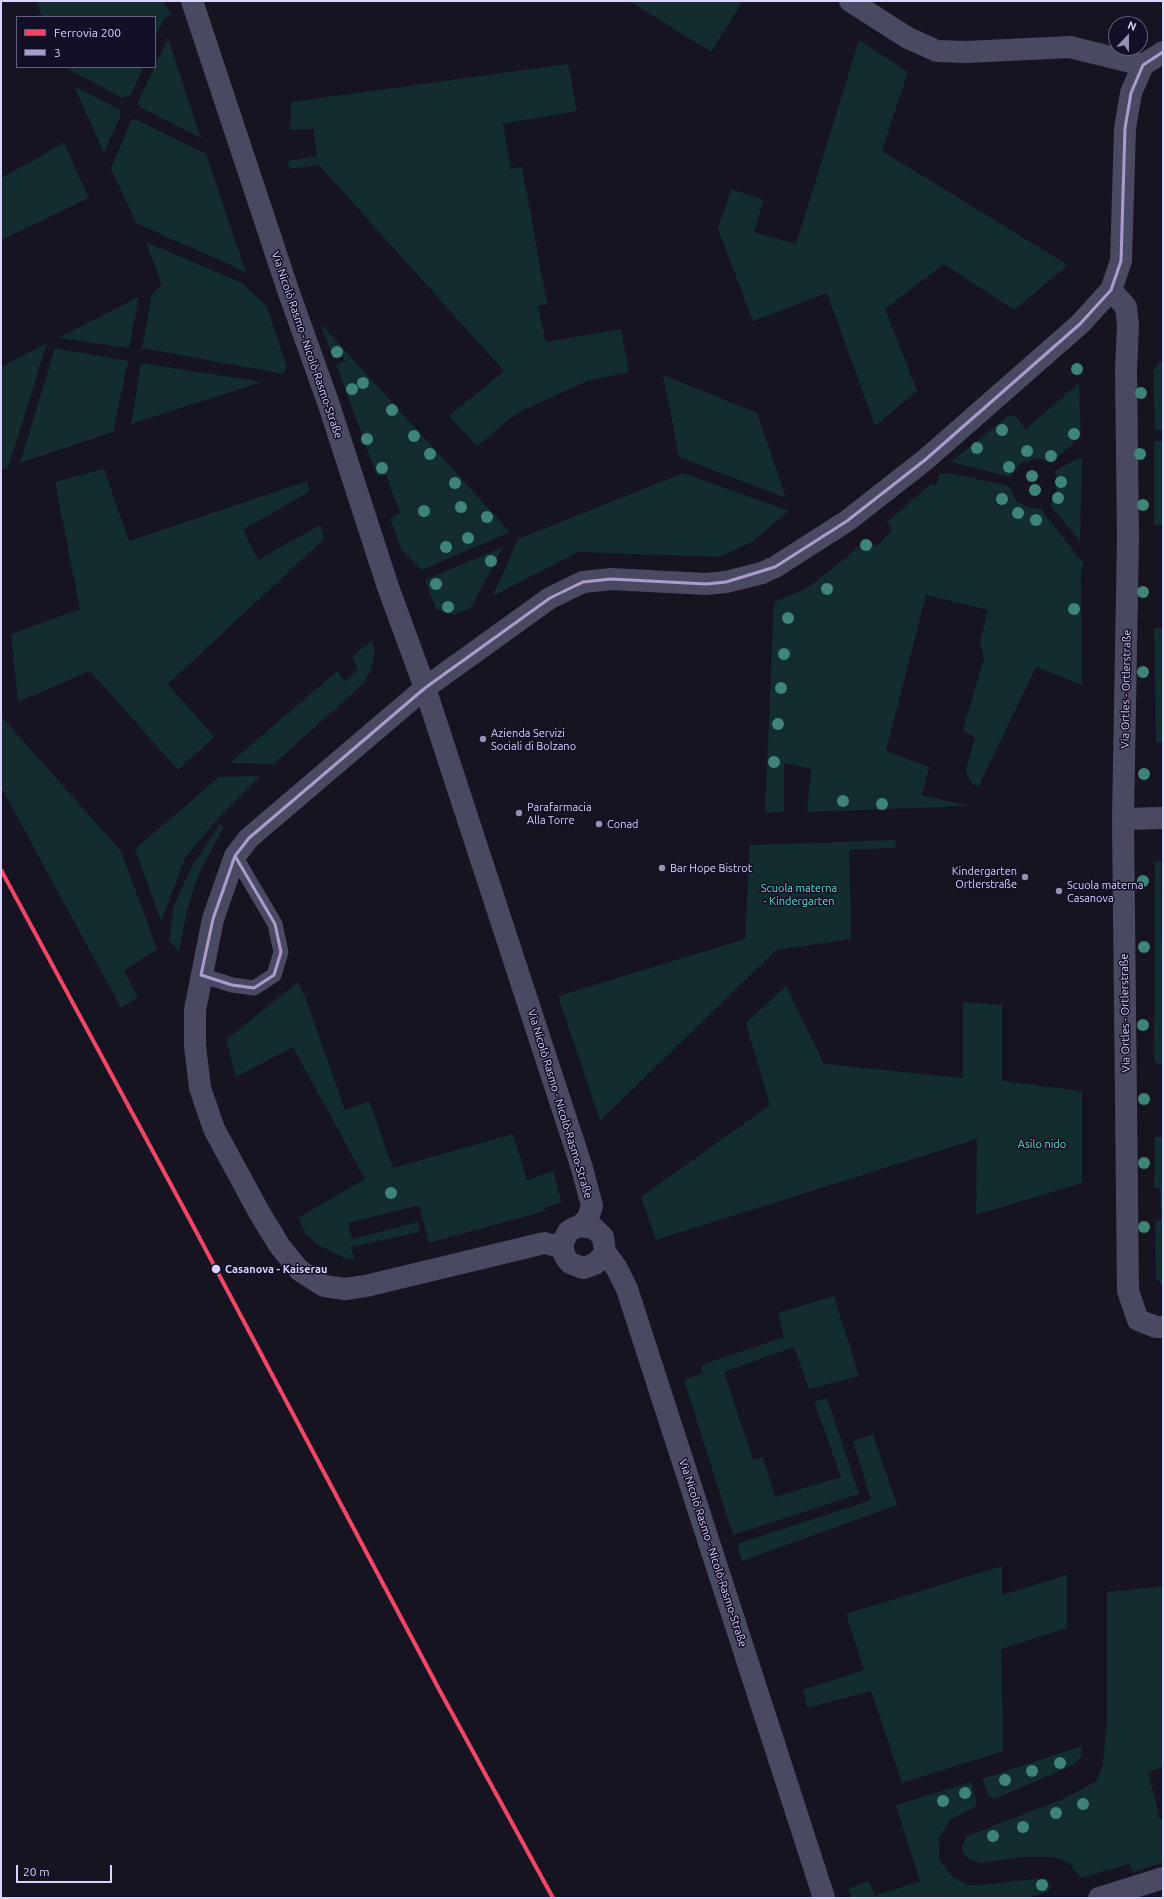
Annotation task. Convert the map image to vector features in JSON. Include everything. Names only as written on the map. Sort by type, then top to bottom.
[{"type":"street","name":"Via Nicolò Rasmo - Nicolò-Rasmo-Straße","points":[[192,1],[292,301],[328,402],[388,587],[424,688],[582,1168],[592,1206],[590,1214],[580,1226],[568,1232],[564,1238],[563,1248]]},
{"type":"street","points":[[850,1],[908,38],[937,51],[966,52],[1070,47],[1143,66]]},
{"type":"street","points":[[605,1252],[595,1264],[583,1268],[570,1263],[566,1258],[563,1248],[545,1243],[366,1286],[345,1289],[324,1286],[299,1270],[279,1246],[214,1129],[202,1095],[195,1054],[195,1010],[201,975],[213,919],[235,856],[249,838],[424,688],[550,598],[583,582],[611,579],[706,584],[726,582],[775,567],[847,521],[924,460],[1080,324],[1111,290],[1121,261],[1125,128],[1131,93],[1143,66],[1163,52]]},
{"type":"street","name":"Via Ortles - Ortlerstraße","points":[[1111,290],[1126,307],[1128,325],[1126,369],[1128,537],[1123,819],[1128,1291],[1138,1320],[1156,1327],[1163,1327]]},
{"type":"street","points":[[1123,819],[1163,818]]},
{"type":"street","name":"Via Nicolò Rasmo - Nicolò-Rasmo-Straße","points":[[580,1226],[594,1228],[600,1232],[603,1237],[605,1252],[616,1267],[627,1289],[635,1311],[824,1898]]},
{"type":"street","points":[[1099,1898],[1163,1878]]},
{"type":"lane","points":[[201,975],[232,985],[254,988],[274,975],[281,952],[275,924],[235,856]]},
{"type":"green space","points":[[36,1],[163,1],[172,15],[164,18],[156,36],[156,16],[42,16]]},
{"type":"green space","points":[[629,1],[743,1],[711,52]]},
{"type":"green space","points":[[168,38],[201,138],[140,107],[138,102],[154,68],[156,68],[156,64]]},
{"type":"green space","points":[[859,40],[908,72],[882,151],[1068,265],[1014,310],[944,264],[885,309],[917,391],[875,426],[827,293],[753,321],[718,229],[731,189],[764,200],[754,232],[796,244]]},
{"type":"green space","points":[[568,64],[577,111],[503,124],[511,169],[522,167],[547,304],[538,306],[546,342],[621,329],[629,372],[587,381],[517,413],[477,446],[449,416],[504,371],[319,165],[289,169],[288,161],[317,156],[313,129],[290,130],[291,102]]},
{"type":"green space","points":[[66,68],[143,68],[131,95],[123,98]]},
{"type":"green space","points":[[74,86],[119,109],[121,114],[104,153]]},
{"type":"green space","points":[[135,119],[206,154],[246,272],[136,223],[111,168],[131,121]]},
{"type":"green space","points":[[64,143],[89,198],[1,240],[1,178]]},
{"type":"green space","points":[[146,242],[242,283],[267,307],[287,367],[283,374],[142,348],[152,294],[162,285]]},
{"type":"green space","points":[[139,297],[129,348],[58,338]]},
{"type":"green space","points":[[320,323],[510,532],[422,570],[401,549],[390,518],[400,513],[386,475],[377,476],[336,364],[345,362],[343,356],[333,358]]},
{"type":"green space","points":[[47,343],[8,468],[1,470],[1,367]]},
{"type":"green space","points":[[55,348],[128,361],[113,432],[20,463]]},
{"type":"green space","points":[[1160,362],[1163,362],[1163,430],[1155,430],[1153,371]]},
{"type":"green space","points":[[141,363],[262,382],[131,424]]},
{"type":"green space","points":[[663,375],[757,413],[786,498],[679,457]]},
{"type":"green space","points":[[1079,383],[1081,436],[1051,463],[1039,458],[1021,463],[1010,477],[951,462],[1009,415],[1015,416],[1026,429]]},
{"type":"green space","points":[[1154,441],[1163,441],[1163,525],[1154,525]]},
{"type":"green space","points":[[1079,458],[1082,459],[1080,541],[1050,505],[1056,492],[1058,481],[1054,471]]},
{"type":"green space","points":[[104,469],[129,541],[307,481],[310,491],[243,530],[258,560],[320,525],[324,539],[168,684],[214,737],[178,770],[90,671],[18,702],[11,634],[80,609],[55,482]]},
{"type":"green space","points":[[683,473],[789,511],[750,543],[718,557],[578,552],[493,596],[518,539]]},
{"type":"green space","points":[[950,473],[1009,486],[1016,501],[1030,508],[1041,509],[1083,563],[1081,577],[1082,685],[1036,667],[978,788],[969,780],[966,769],[975,737],[963,730],[984,658],[980,643],[988,610],[926,595],[886,751],[929,767],[922,795],[969,806],[807,812],[811,769],[784,763],[784,812],[765,813],[774,602],[806,589],[848,556],[867,538],[876,547],[892,530],[887,522],[931,484],[937,485],[939,474]]},
{"type":"green space","points":[[503,547],[471,608],[454,615],[436,609],[425,580]]},
{"type":"green space","points":[[1154,628],[1163,628],[1163,742],[1156,742]]},
{"type":"green space","points":[[372,640],[375,652],[371,670],[364,683],[274,764],[230,763],[337,671],[345,681],[358,670],[352,657]]},
{"type":"green space","points":[[1,716],[121,851],[157,949],[124,971],[138,997],[121,1008],[1,787]]},
{"type":"green space","points":[[260,776],[221,815],[185,858],[161,921],[135,849],[219,777]]},
{"type":"green space","points":[[219,825],[222,825],[223,828],[199,873],[187,910],[179,952],[169,940],[174,906],[191,868]]},
{"type":"green space","name":"Scuola materna - Kindergarten","points":[[896,840],[895,848],[849,850],[851,939],[776,950],[600,1121],[558,996],[745,939],[750,845]]},
{"type":"green space","points":[[1155,861],[1161,861],[1163,1064],[1157,1064],[1154,1060]]},
{"type":"green space","points":[[298,982],[304,994],[345,1110],[369,1101],[393,1168],[513,1134],[527,1180],[553,1171],[562,1202],[544,1208],[545,1211],[429,1243],[419,1205],[348,1223],[352,1239],[418,1222],[420,1232],[351,1247],[355,1260],[343,1257],[318,1245],[306,1234],[298,1218],[365,1179],[293,1047],[236,1077],[226,1040]]},
{"type":"green space","name":"Asilo nido","points":[[786,986],[824,1064],[963,1078],[963,1002],[1002,1005],[1002,1081],[1082,1091],[1082,1183],[976,1215],[977,1139],[656,1240],[641,1197],[770,1105],[746,1023]]},
{"type":"green space","points":[[1155,1137],[1163,1137],[1163,1288],[1156,1277],[1155,1221],[1161,1220],[1160,1188],[1154,1188]]},
{"type":"green space","points":[[834,1296],[859,1376],[809,1389],[794,1347],[724,1372],[753,1460],[763,1457],[775,1497],[841,1477],[814,1402],[827,1398],[859,1494],[733,1535],[684,1380],[703,1373],[701,1365],[784,1337],[778,1313]]},
{"type":"green space","points":[[873,1434],[897,1505],[742,1561],[737,1544],[871,1500],[853,1441]]},
{"type":"green space","points":[[1002,1566],[1002,1595],[1067,1575],[1067,1628],[1001,1649],[1003,1751],[902,1783],[871,1691],[807,1708],[803,1690],[864,1670],[846,1614]]},
{"type":"green space","points":[[1163,1586],[1163,1767],[1148,1772],[1160,1819],[1163,1819],[1163,1863],[1133,1872],[1129,1864],[1081,1878],[1068,1862],[1054,1857],[1020,1857],[981,1863],[970,1860],[963,1854],[962,1847],[967,1836],[1063,1799],[1097,1781],[1103,1764],[1107,1720],[1107,1592]]},
{"type":"green space","points":[[1082,1746],[1081,1757],[1074,1765],[994,1799],[988,1795],[982,1779]]},
{"type":"green space","points":[[971,1782],[977,1802],[975,1807],[950,1820],[939,1839],[940,1860],[951,1876],[968,1885],[982,1885],[1043,1878],[1048,1880],[1050,1888],[1048,1892],[1026,1898],[852,1898],[848,1889],[869,1881],[875,1896],[920,1881],[896,1805]]},
{"type":"rail line","name":"200","points":[[1,870],[190,1220],[441,1693],[553,1898]]},
{"type":"transit line","name":"3","points":[[235,856],[249,838],[425,688],[550,598],[583,582],[611,579],[706,584],[726,582],[775,567],[847,521],[925,460],[1080,324],[1111,290],[1121,261],[1125,128],[1131,93],[1143,65],[1163,52]]},
{"type":"transit line","name":"3","points":[[235,856],[275,924],[281,952],[274,975],[254,988],[232,985],[201,975],[213,919],[235,856]]},
{"type":"place","name":"Azienda Servizi Sociali di Bolzano","points":[[483,739]]},
{"type":"place","name":"Parafarmacia Alla Torre","points":[[519,813]]},
{"type":"place","name":"Conad","points":[[599,824]]},
{"type":"place","name":"Bar Hope Bistrot","points":[[662,868]]},
{"type":"place","name":"Kindergarten Ortlerstraße","points":[[1025,877]]},
{"type":"place","name":"Scuola materna Casanova","points":[[1059,891]]},
{"type":"place","name":"Casanova - Kaiserau","points":[[216,1269]]}]
